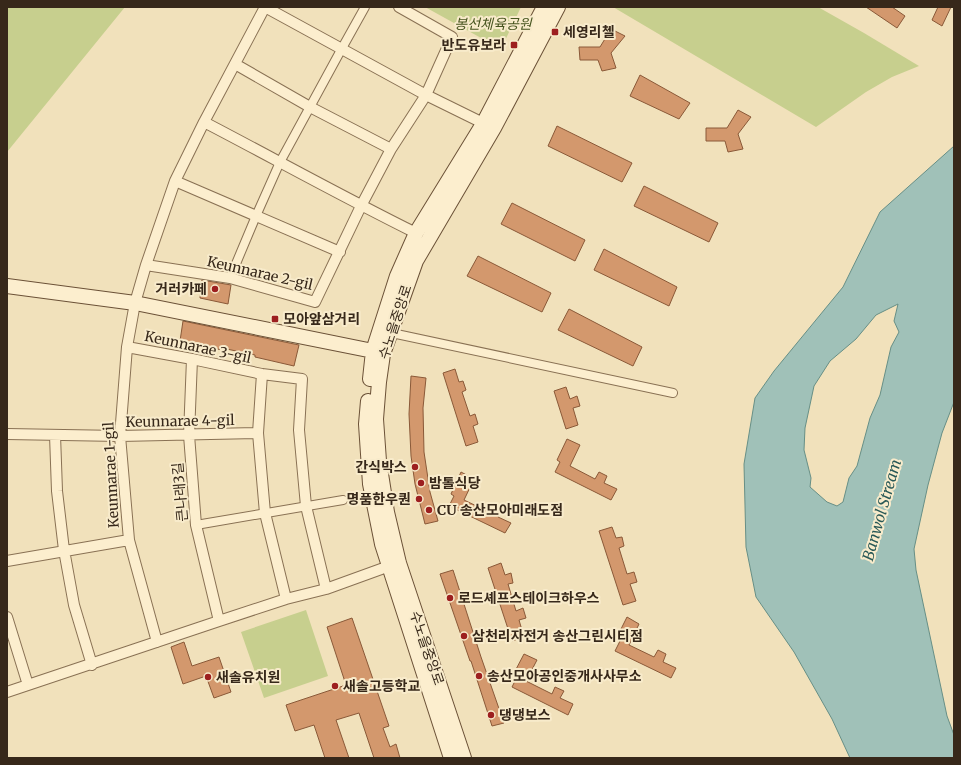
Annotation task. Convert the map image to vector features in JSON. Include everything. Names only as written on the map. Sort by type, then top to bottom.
[{"type":"main road","name":"수노을중앙로","points":[[385,331],[397,276],[416,233],[488,126],[544,7]]},
{"type":"main road","name":"수노을중앙로","points":[[464,758],[394,565],[382,544],[370,484],[366,424],[378,352],[385,331],[416,261],[488,126],[558,7]]},
{"type":"main road","points":[[7,286],[135,303],[378,352]]},
{"type":"main road","name":"수노을중앙로","points":[[394,565],[452,758]]},
{"type":"street","points":[[135,303],[146,265],[175,182],[204,122],[265,7],[341,50],[488,126]]},
{"type":"street","points":[[230,278],[280,162],[365,7]]},
{"type":"street","name":"Keunnarae 2-gil","points":[[146,265],[230,278],[315,302],[361,206],[391,149],[426,94],[452,38],[399,7]]},
{"type":"street","points":[[235,64],[310,107],[391,149]]},
{"type":"street","points":[[204,122],[361,206],[416,233]]},
{"type":"street","points":[[175,182],[340,252]]},
{"type":"street","name":"Keunnarae 1-gil","points":[[135,303],[128,347],[120,436],[129,540],[157,642]]},
{"type":"street","points":[[385,331],[673,393]]},
{"type":"street","name":"Keunnarae 3-gil","points":[[128,347],[192,358],[262,374],[302,379],[299,430],[306,506],[326,589]]},
{"type":"street","name":"큰나래3길","points":[[192,358],[189,435],[196,525],[219,621]]},
{"type":"street","name":"Keunnarae 3-gil","points":[[262,374],[258,433],[265,513],[286,599]]},
{"type":"street","name":"Keunnarae 4-gil","points":[[7,434],[120,436],[258,433]]},
{"type":"street","points":[[55,435],[57,491],[64,550],[74,605],[92,664]]},
{"type":"street","points":[[196,525],[343,500]]},
{"type":"street","points":[[7,561],[129,540]]},
{"type":"street","points":[[7,692],[286,599],[326,589],[394,565]]},
{"type":"street","points":[[7,616],[28,685]]},
{"type":"green space","points":[[7,7],[125,7],[7,152]]},
{"type":"green space","name":"봉선체육공원","points":[[425,7],[521,7],[501,49]]},
{"type":"green space","points":[[613,7],[818,7],[919,66],[892,77],[866,92],[816,127]]},
{"type":"green space","points":[[306,610],[328,676],[264,698],[241,632]]},
{"type":"water","name":"Banwol Stream","points":[[954,146],[954,402],[942,433],[928,485],[914,549],[916,570],[947,716],[954,735],[954,758],[850,758],[832,719],[794,652],[756,597],[746,547],[744,464],[755,398],[774,371],[843,287],[880,212]],"holes":[[[898,304],[894,321],[899,332],[891,347],[880,395],[870,418],[857,466],[849,478],[843,502],[837,506],[827,502],[810,487],[811,478],[804,450],[805,428],[814,386],[830,361],[856,339],[876,315]]]},
{"type":"building","points":[[866,7],[892,7],[905,16],[897,28]]},
{"type":"building","points":[[938,7],[951,7],[942,26],[932,20]]},
{"type":"building","points":[[611,29],[625,36],[611,53],[616,68],[602,71],[598,60],[580,60],[579,47],[600,47]]},
{"type":"building","points":[[640,75],[690,103],[679,119],[630,96]]},
{"type":"building","points":[[738,110],[751,117],[738,134],[743,149],[728,152],[725,141],[706,141],[706,128],[727,128]]},
{"type":"building","points":[[557,126],[632,163],[622,182],[548,146]]},
{"type":"building","points":[[644,186],[718,223],[709,242],[634,206]]},
{"type":"building","points":[[512,203],[585,240],[575,261],[501,224]]},
{"type":"building","points":[[604,249],[677,287],[669,306],[594,270]]},
{"type":"building","points":[[478,256],[551,293],[542,312],[467,276]]},
{"type":"building","points":[[202,280],[231,285],[228,304],[200,298]]},
{"type":"building","points":[[569,309],[642,347],[633,366],[558,330]]},
{"type":"building","points":[[183,321],[299,345],[294,366],[255,357],[255,355],[180,341]]},
{"type":"building","points":[[455,369],[459,382],[463,381],[466,390],[462,392],[470,416],[475,414],[478,424],[473,426],[478,442],[466,446],[443,373]]},
{"type":"building","points":[[411,376],[426,378],[423,408],[424,452],[430,492],[438,521],[425,524],[415,484],[411,456],[409,414]]},
{"type":"building","points":[[566,387],[570,399],[577,396],[580,406],[573,408],[578,425],[566,429],[554,391]]},
{"type":"building","points":[[567,439],[580,445],[570,466],[595,479],[599,472],[607,476],[604,483],[617,489],[611,500],[555,472],[560,462],[557,460]]},
{"type":"building","points":[[461,472],[474,479],[464,500],[489,512],[493,505],[501,510],[498,517],[511,523],[505,533],[449,506],[454,496],[451,494]]},
{"type":"building","points":[[612,527],[616,538],[622,537],[624,546],[619,548],[627,574],[634,572],[637,582],[630,584],[636,601],[623,605],[599,531]]},
{"type":"building","points":[[501,563],[505,575],[511,573],[513,583],[508,584],[516,611],[523,608],[526,618],[519,620],[524,637],[512,641],[488,568]]},
{"type":"building","points":[[453,570],[504,723],[492,726],[440,574]]},
{"type":"building","points":[[627,617],[639,624],[629,645],[654,657],[658,650],[666,654],[663,662],[676,668],[671,678],[615,651],[620,641],[616,639]]},
{"type":"building","points":[[352,618],[389,726],[383,728],[390,747],[396,744],[400,758],[374,758],[359,713],[336,720],[349,758],[325,758],[314,725],[295,731],[286,705],[346,685],[327,627]]},
{"type":"building","points":[[184,642],[192,666],[219,657],[231,692],[214,698],[206,676],[183,684],[171,647]]},
{"type":"building","points":[[524,654],[537,660],[526,681],[552,694],[555,687],[564,691],[560,698],[573,704],[568,715],[512,687],[517,677],[513,675]]},
{"type":"place","name":"세영리첼","points":[[555,32]]},
{"type":"place","name":"반도유보라","points":[[514,45]]},
{"type":"place","name":"거러카페","points":[[215,289]]},
{"type":"place","name":"모아앞삼거리","points":[[275,319]]},
{"type":"place","name":"간식박스","points":[[415,467]]},
{"type":"place","name":"밤톨식당","points":[[421,483]]},
{"type":"place","name":"명품한우퀀","points":[[419,499]]},
{"type":"place","name":"CU 송산모아미래도점","points":[[429,510]]},
{"type":"place","name":"로드셰프스테이크하우스","points":[[450,598]]},
{"type":"place","name":"삼천리자전거 송산그린시티점","points":[[464,636]]},
{"type":"place","name":"송산모아공인중개사사무소","points":[[479,676]]},
{"type":"place","name":"새솔유치원","points":[[208,677]]},
{"type":"place","name":"새솔고등학교","points":[[335,686]]},
{"type":"place","name":"댕댕보스","points":[[491,715]]}]
